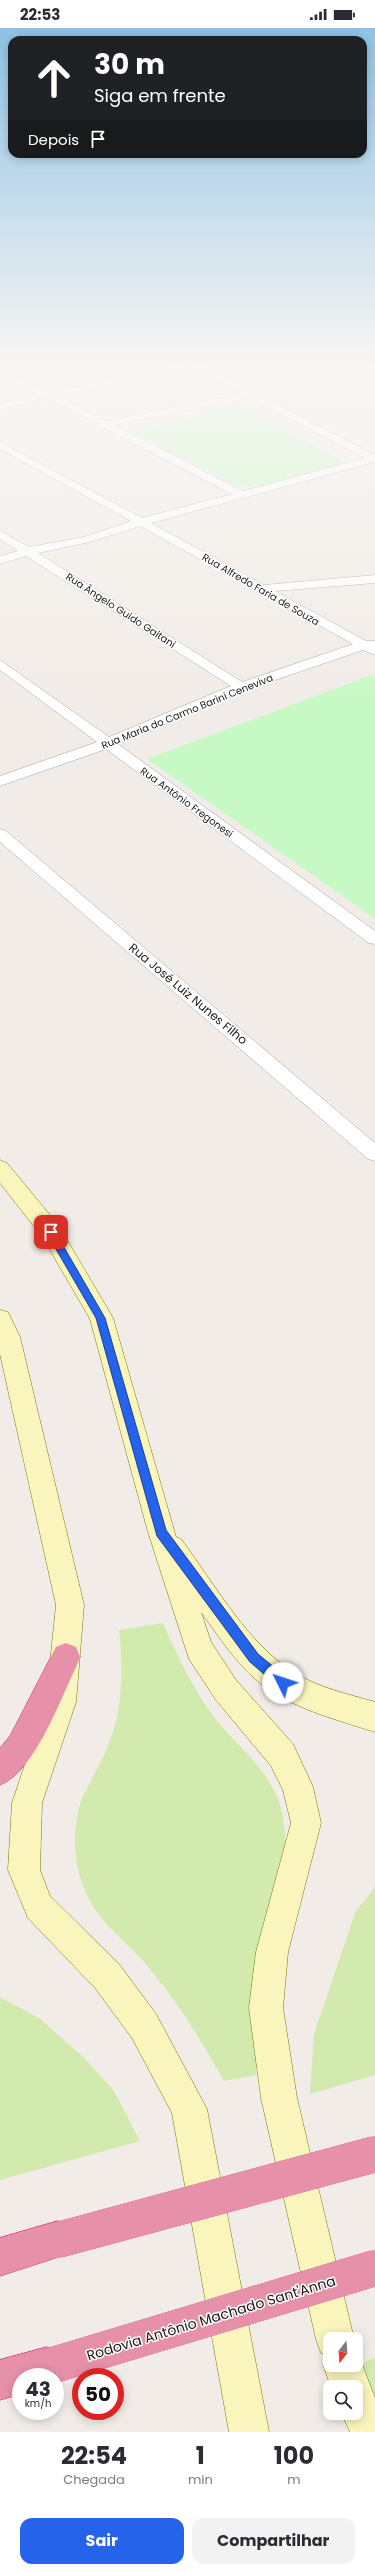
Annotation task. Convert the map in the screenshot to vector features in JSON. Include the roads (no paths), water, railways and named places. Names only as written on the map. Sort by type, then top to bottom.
[{"type":"highway","points":[[0,1770],[21,1747],[66,1657]]},
{"type":"highway","points":[[0,2257],[375,2154]]},
{"type":"highway","name":"Rodovia Antônio Machado Sant'Anna","points":[[0,2380],[47,2368],[375,2268]]},
{"type":"main road","points":[[0,1168],[51,1232],[101,1318],[161,1532],[199,1649],[226,1690],[282,1755],[298,1787],[306,1823],[272,1952],[266,2008],[279,2098],[333,2332]]},
{"type":"main road","points":[[0,1319],[8,1337],[70,1605],[66,1657],[60,1702],[27,1803],[24,1870],[39,1907],[107,1976],[144,2026],[189,2109],[249,2432]]},
{"type":"main road","points":[[161,1532],[254,1658],[283,1683],[317,1699],[375,1717]]},
{"type":"main road","points":[[363,2416],[370,2432]]},
{"type":"street","name":"Rua Alfredo Faria de Souza","points":[[59,477],[265,588],[311,618],[371,646]]},
{"type":"street","points":[[207,477],[243,495]]},
{"type":"street","points":[[0,560],[29,551],[86,540],[141,522],[306,477]]},
{"type":"street","name":"Rua Ângelo Guido Gaitani","points":[[0,534],[241,687]]},
{"type":"street","points":[[265,588],[375,579]]},
{"type":"street","name":"Rua Maria do Carmo Barini Ceneviva","points":[[0,781],[108,743],[241,687],[371,646]]},
{"type":"street","name":"Rua Antônio Fregonesi","points":[[0,664],[375,939]]},
{"type":"street","name":"Rua José Luiz Nunes Filho","points":[[0,834],[374,1152]]}]
